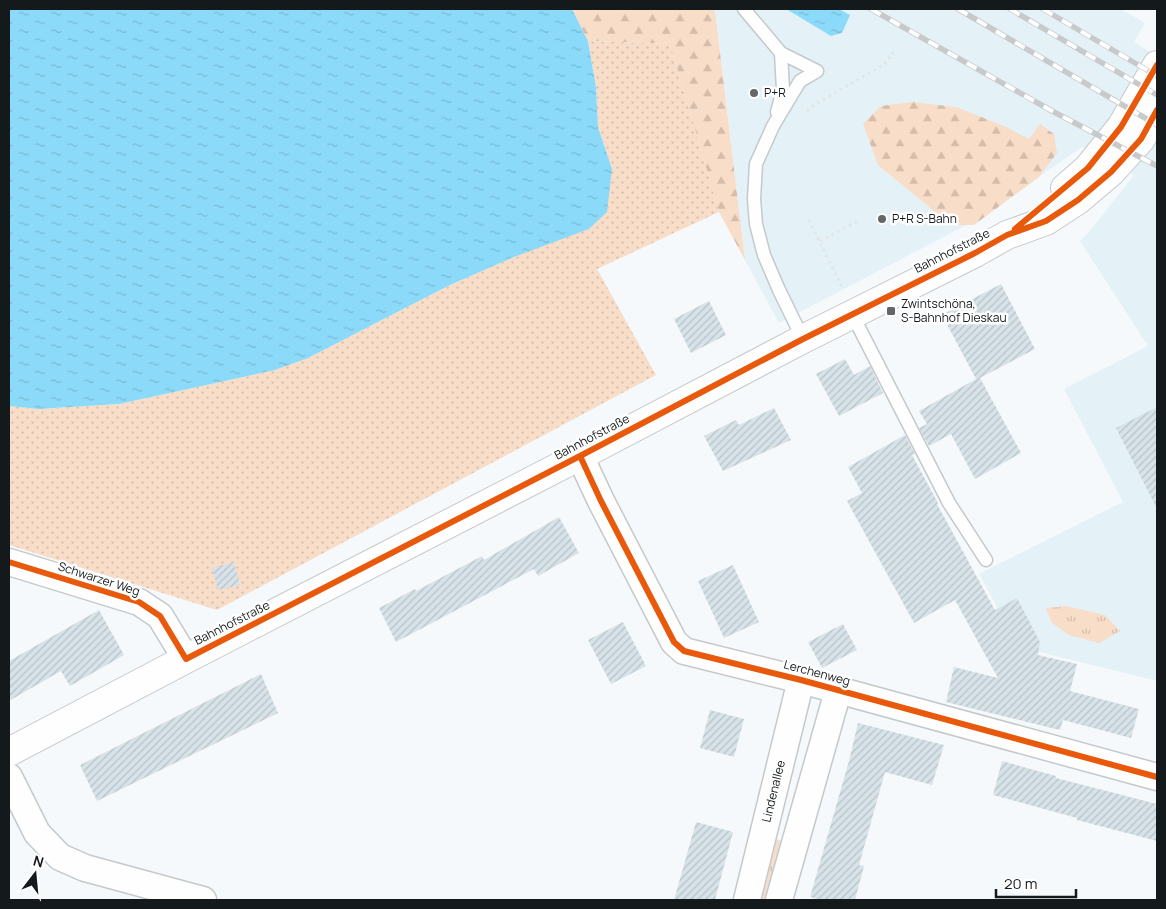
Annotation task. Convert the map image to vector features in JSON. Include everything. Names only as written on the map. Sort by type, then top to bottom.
[{"type":"street","name":"Bahnhofstraße","points":[[1007,235],[1088,168],[1121,127],[1157,65]]},
{"type":"street","name":"Bahnhofstraße","points":[[9,752],[802,339],[849,305],[975,253],[1007,235],[1046,221],[1078,200],[1111,172],[1141,139],[1157,110]]},
{"type":"street","name":"Lerchenweg","points":[[580,456],[674,642],[684,651],[801,680],[1157,777]]},
{"type":"street","name":"Schwarzer Weg","points":[[9,562],[139,602],[160,616],[186,659]]},
{"type":"street","name":"Lindenallee","points":[[747,900],[801,680]]},
{"type":"street","points":[[778,900],[838,691]]},
{"type":"street","points":[[9,777],[37,834],[60,857],[85,868],[203,900]]},
{"type":"lane","points":[[744,9],[781,53],[817,71],[800,81],[773,126],[756,164],[754,199],[756,224],[764,255],[802,339]]},
{"type":"lane","points":[[773,126],[783,90],[781,53]]},
{"type":"lane","points":[[849,305],[949,503],[986,560]]},
{"type":"path","points":[[802,115],[814,104],[884,65],[893,54],[890,48]]},
{"type":"path","points":[[809,220],[849,305]]},
{"type":"path","points":[[820,241],[860,220]]},
{"type":"shaded area","points":[[712,9],[1121,9],[1145,23],[1134,42],[1157,56],[1157,681],[1019,647],[979,574],[1123,502],[1064,389],[1148,346],[1080,241],[1134,175],[1082,147],[978,219],[779,323],[745,260],[715,11]]},
{"type":"green space","points":[[572,9],[712,9],[715,11],[745,260],[719,212],[670,44],[588,41]]},
{"type":"green space","points":[[588,41],[670,44],[719,212],[597,269],[656,375],[217,610],[9,545],[9,406],[38,409],[119,404],[275,370],[308,358],[450,285],[514,257],[612,169],[598,127],[596,87]]},
{"type":"green space","points":[[912,102],[956,107],[1004,126],[1029,139],[1040,124],[1054,134],[1057,153],[1039,177],[974,225],[951,225],[878,165],[863,124],[881,106]]},
{"type":"green space","points":[[1066,606],[1105,615],[1120,631],[1099,643],[1069,635],[1052,623],[1046,608]]},
{"type":"green space","points":[[776,839],[782,841],[784,846],[769,900],[754,900],[770,843]]},
{"type":"water","points":[[9,9],[572,9],[588,41],[596,87],[598,127],[612,169],[607,212],[589,229],[514,257],[450,285],[308,358],[275,370],[119,404],[38,409],[9,406]]},
{"type":"water","points":[[786,9],[839,9],[850,15],[842,33],[831,36]]},
{"type":"building","points":[[1001,284],[1035,349],[980,378],[1021,453],[975,479],[951,434],[929,446],[919,428],[927,424],[919,411],[976,379],[942,315]]},
{"type":"building","points":[[709,301],[726,335],[691,353],[674,319]]},
{"type":"building","points":[[845,359],[854,375],[870,366],[883,393],[839,416],[816,374]]},
{"type":"building","points":[[1157,407],[1157,509],[1116,428]]},
{"type":"building","points":[[774,408],[791,440],[723,471],[704,436],[736,420],[739,425]]},
{"type":"building","points":[[905,435],[915,454],[912,455],[937,504],[995,610],[1017,598],[1040,642],[1038,655],[1077,664],[1070,691],[1139,709],[1131,738],[1063,720],[1060,730],[946,702],[954,667],[998,678],[955,600],[914,623],[847,501],[862,493],[848,467]]},
{"type":"building","points":[[559,517],[579,553],[538,576],[534,569],[396,642],[379,608],[482,556],[484,560]]},
{"type":"building","points":[[234,562],[240,585],[218,590],[212,568]]},
{"type":"building","points":[[733,565],[759,622],[724,638],[698,581]]},
{"type":"building","points":[[99,610],[124,655],[70,686],[61,671],[9,701],[9,661]]},
{"type":"building","points":[[623,622],[646,666],[611,684],[588,640]]},
{"type":"building","points":[[843,624],[857,650],[822,668],[808,642]]},
{"type":"building","points":[[261,674],[278,713],[97,801],[80,765]]},
{"type":"building","points":[[710,710],[744,719],[734,757],[700,748]]},
{"type":"building","points":[[858,723],[944,745],[932,785],[885,772],[859,865],[864,866],[855,900],[821,900],[810,897]]},
{"type":"building","points":[[1002,761],[1056,776],[1056,778],[1157,804],[1157,841],[993,795]]},
{"type":"building","points":[[696,822],[733,832],[715,900],[674,900]]},
{"type":"railway","points":[[871,9],[1052,111],[1157,166]]},
{"type":"railway","points":[[958,9],[1157,125]]},
{"type":"railway","points":[[1010,9],[1157,95]]},
{"type":"railway","points":[[1043,9],[1157,76]]},
{"type":"cycle path","points":[[1015,229],[1088,168],[1121,127],[1157,65]]},
{"type":"cycle path","points":[[9,562],[139,602],[160,616],[186,659],[1007,235],[1046,221],[1078,200],[1111,172],[1141,139],[1157,110]]},
{"type":"cycle path","points":[[580,456],[601,501],[674,642],[684,651],[801,680],[1157,777]]},
{"type":"place","name":"P+R","points":[[754,93]]},
{"type":"place","name":"P+R S-Bahn","points":[[882,219]]},
{"type":"place","name":"Zwintschöna, S-Bahnhof Dieskau","points":[[891,311]]}]
